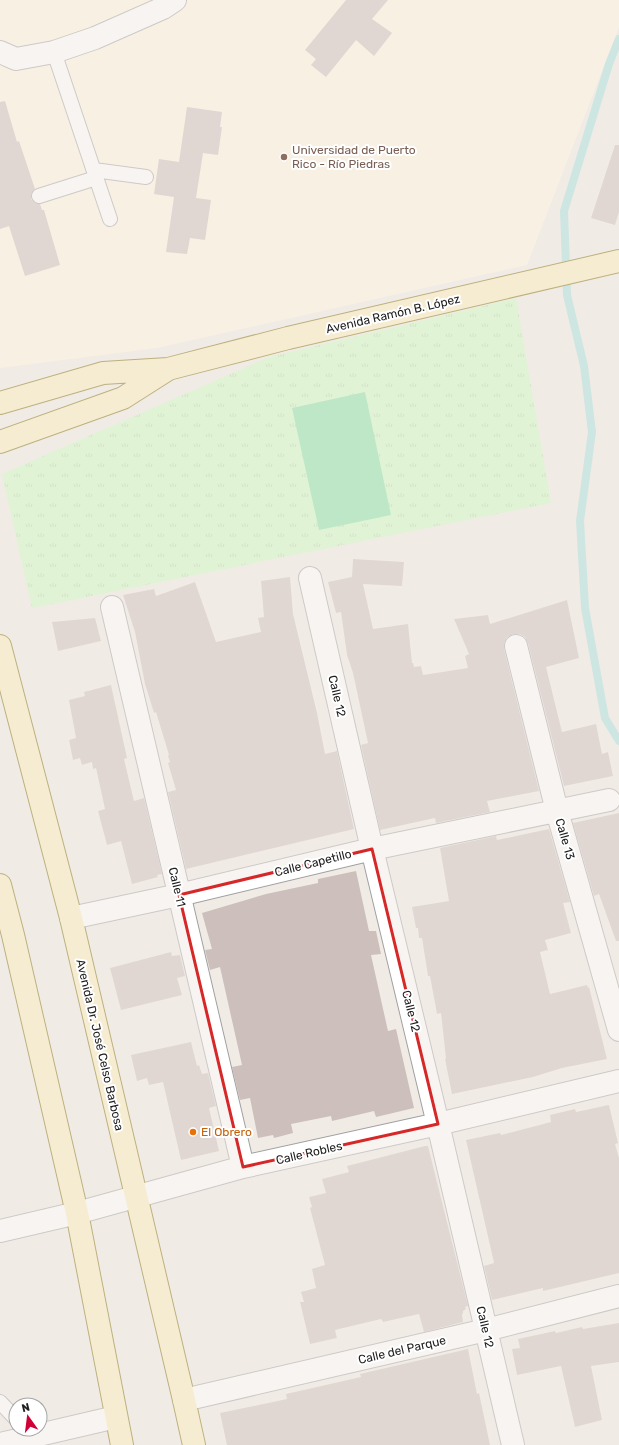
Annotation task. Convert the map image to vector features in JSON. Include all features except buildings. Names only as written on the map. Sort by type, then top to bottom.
[{"type":"main road","name":"Avenida Ramón B. López","points":[[0,403],[103,374],[168,369],[288,338],[525,284],[612,262]]},
{"type":"main road","name":"Avenida Ramón B. López","points":[[0,442],[123,398],[168,369]]},
{"type":"main road","name":"Avenida Dr. José Celso Barbosa","points":[[0,646],[71,918],[194,1445]]},
{"type":"main road","points":[[0,885],[6,936],[77,1213],[122,1445]]},
{"type":"street","points":[[0,52],[16,59],[54,52],[95,38],[163,8],[176,0]]},
{"type":"street","name":"Calle 12","points":[[310,578],[372,849],[513,1445]]},
{"type":"street","name":"Calle 11","points":[[112,608],[243,1167]]},
{"type":"street","name":"Calle 13","points":[[516,646],[557,811],[619,1030]]},
{"type":"street","name":"Calle Capetillo","points":[[71,918],[179,895],[372,849],[609,800]]},
{"type":"street","name":"Calle Robles","points":[[0,1231],[77,1213],[243,1167],[438,1124],[619,1081]]},
{"type":"street","name":"Calle del Parque","points":[[184,1400],[486,1330],[619,1296]]},
{"type":"street","points":[[48,1430],[116,1417]]},
{"type":"street","points":[[0,1444],[18,1437]]},
{"type":"lane","points":[[54,52],[110,219]]},
{"type":"lane","points":[[39,196],[95,174],[146,177]]},
{"type":"lane","points":[[0,1402],[8,1410]]},
{"type":"highlighted area","points":[[372,849],[438,1124],[243,1167],[179,895]]},
{"type":"shaded area","name":"Universidad de Puerto Rico - Río Piedras","points":[[0,0],[619,0],[619,27],[527,265],[157,348],[0,368]]},
{"type":"green space","points":[[516,298],[551,503],[32,608],[2,474],[269,357]]},
{"type":"green space","points":[[365,392],[391,515],[319,530],[292,408]]},
{"type":"waterway","points":[[619,39],[609,64],[564,211],[567,295],[584,366],[592,432],[580,521],[585,608],[605,718],[619,741]]},
{"type":"place","name":"Universidad de Puerto Rico - Río Piedras","points":[[284,157]]},
{"type":"place","name":"El Obrero","points":[[193,1132]]}]
